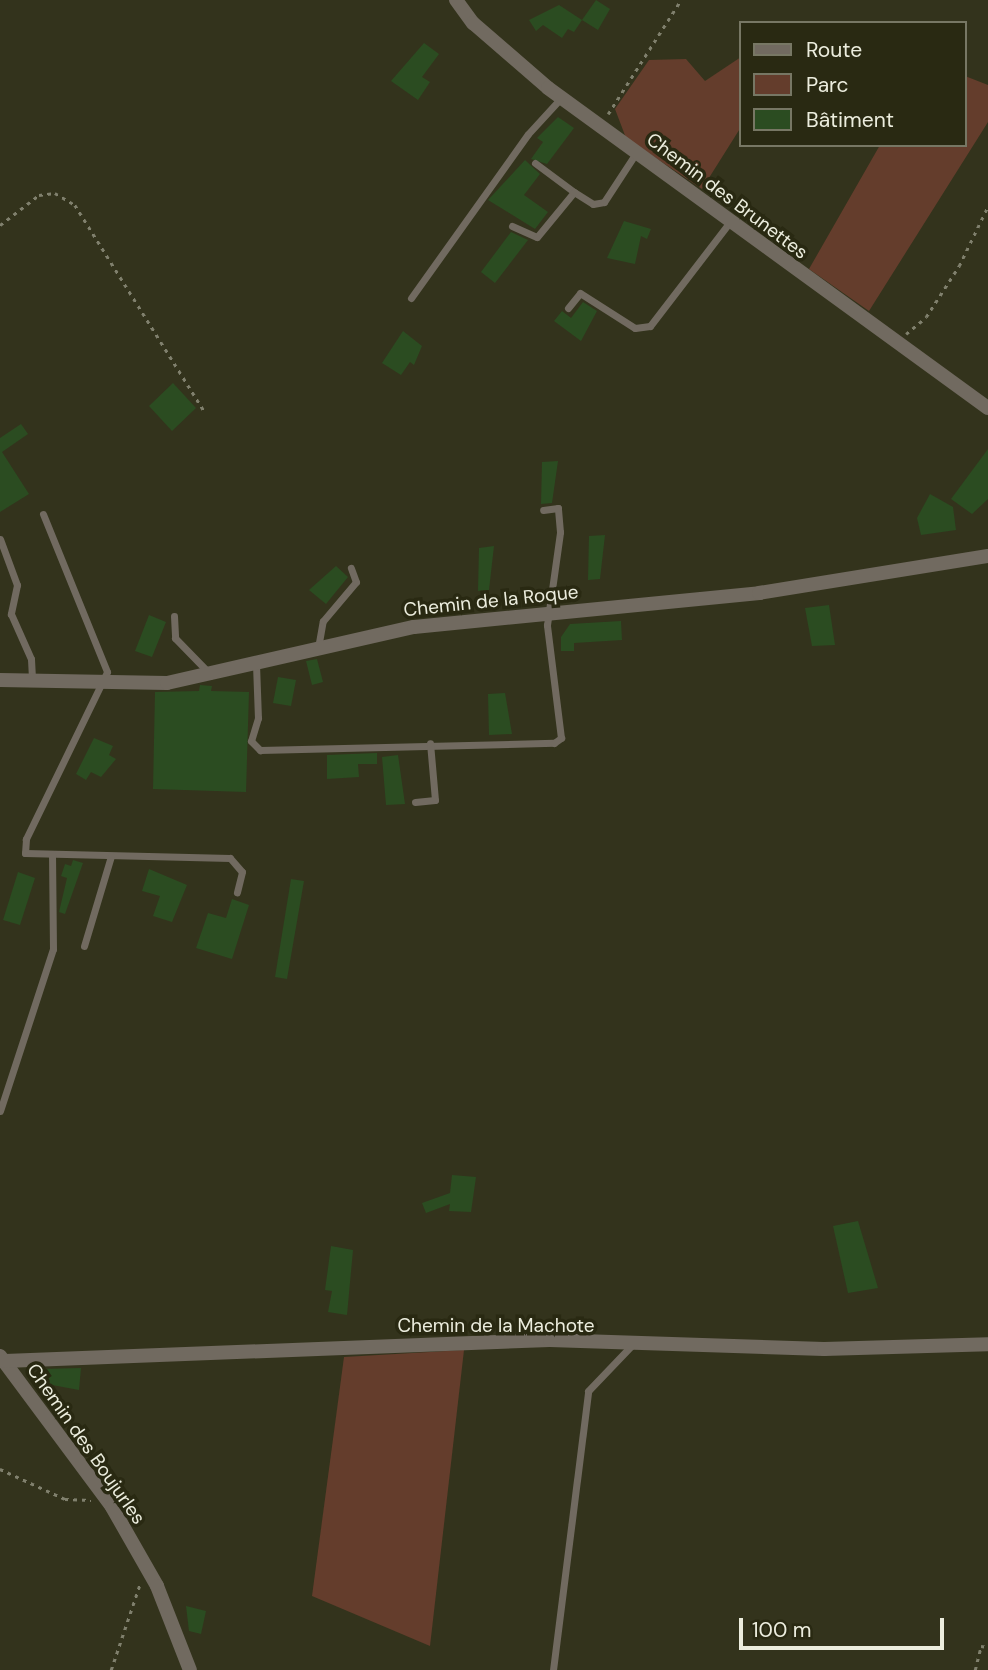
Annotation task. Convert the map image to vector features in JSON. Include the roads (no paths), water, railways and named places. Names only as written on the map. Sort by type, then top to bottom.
[{"type":"street","name":"Chemin des Brunettes","points":[[456,0],[473,23],[561,98],[729,223],[988,408]]},
{"type":"street","name":"Chemin de la Roque","points":[[0,680],[167,683],[211,676],[318,648],[414,627],[759,593],[988,556]]},
{"type":"street","name":"Chemin de la Machote","points":[[2,1358],[522,1341],[824,1349],[988,1344]]},
{"type":"street","name":"Chemin des Boujurles","points":[[2,1358],[110,1504],[147,1568],[190,1670]]},
{"type":"lane","points":[[411,299],[528,134],[561,98]]},
{"type":"lane","points":[[535,163],[593,204],[604,202],[637,152]]},
{"type":"lane","points":[[512,226],[537,237],[574,192]]},
{"type":"lane","points":[[568,308],[580,293],[635,328],[650,326],[729,223]]},
{"type":"lane","points":[[256,664],[258,718],[251,741],[260,750],[486,741],[506,748],[561,738],[547,625],[558,508],[543,510]]},
{"type":"lane","points":[[43,514],[107,672],[100,681],[26,839],[26,853],[230,858],[242,872],[237,892]]},
{"type":"lane","points":[[0,539],[17,585],[11,614],[31,659],[32,681]]},
{"type":"lane","points":[[318,648],[323,621],[356,582],[352,568]]},
{"type":"lane","points":[[174,616],[175,638],[211,676]]},
{"type":"lane","points":[[415,802],[435,800],[430,743]]},
{"type":"lane","points":[[0,1111],[53,948],[52,854]]},
{"type":"lane","points":[[84,946],[111,856]]},
{"type":"lane","points":[[554,1670],[588,1391],[633,1345]]}]
